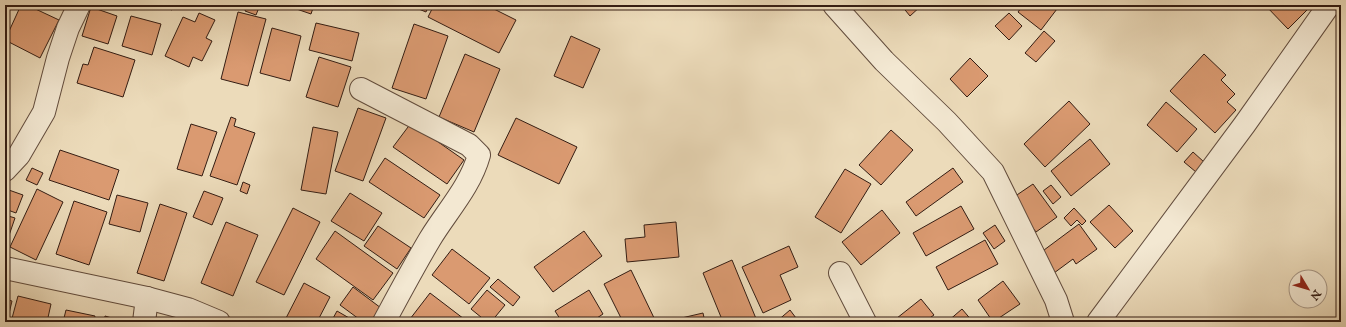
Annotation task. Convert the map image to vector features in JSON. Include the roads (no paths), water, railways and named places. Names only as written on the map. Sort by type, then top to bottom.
[{"type":"street","points":[[5,170],[19,155],[44,112],[58,58],[68,28],[79,5]]},
{"type":"street","points":[[834,5],[884,61],[947,122],[993,172],[1056,300],[1063,322]]},
{"type":"street","points":[[1098,322],[1246,124],[1329,5]]},
{"type":"street","points":[[361,89],[469,145],[479,155],[475,168],[461,193],[431,238],[384,322]]},
{"type":"street","points":[[5,268],[147,298],[188,309],[219,322]]},
{"type":"street","points":[[840,273],[865,322]]},
{"type":"street","points":[[144,322],[147,298]]}]
